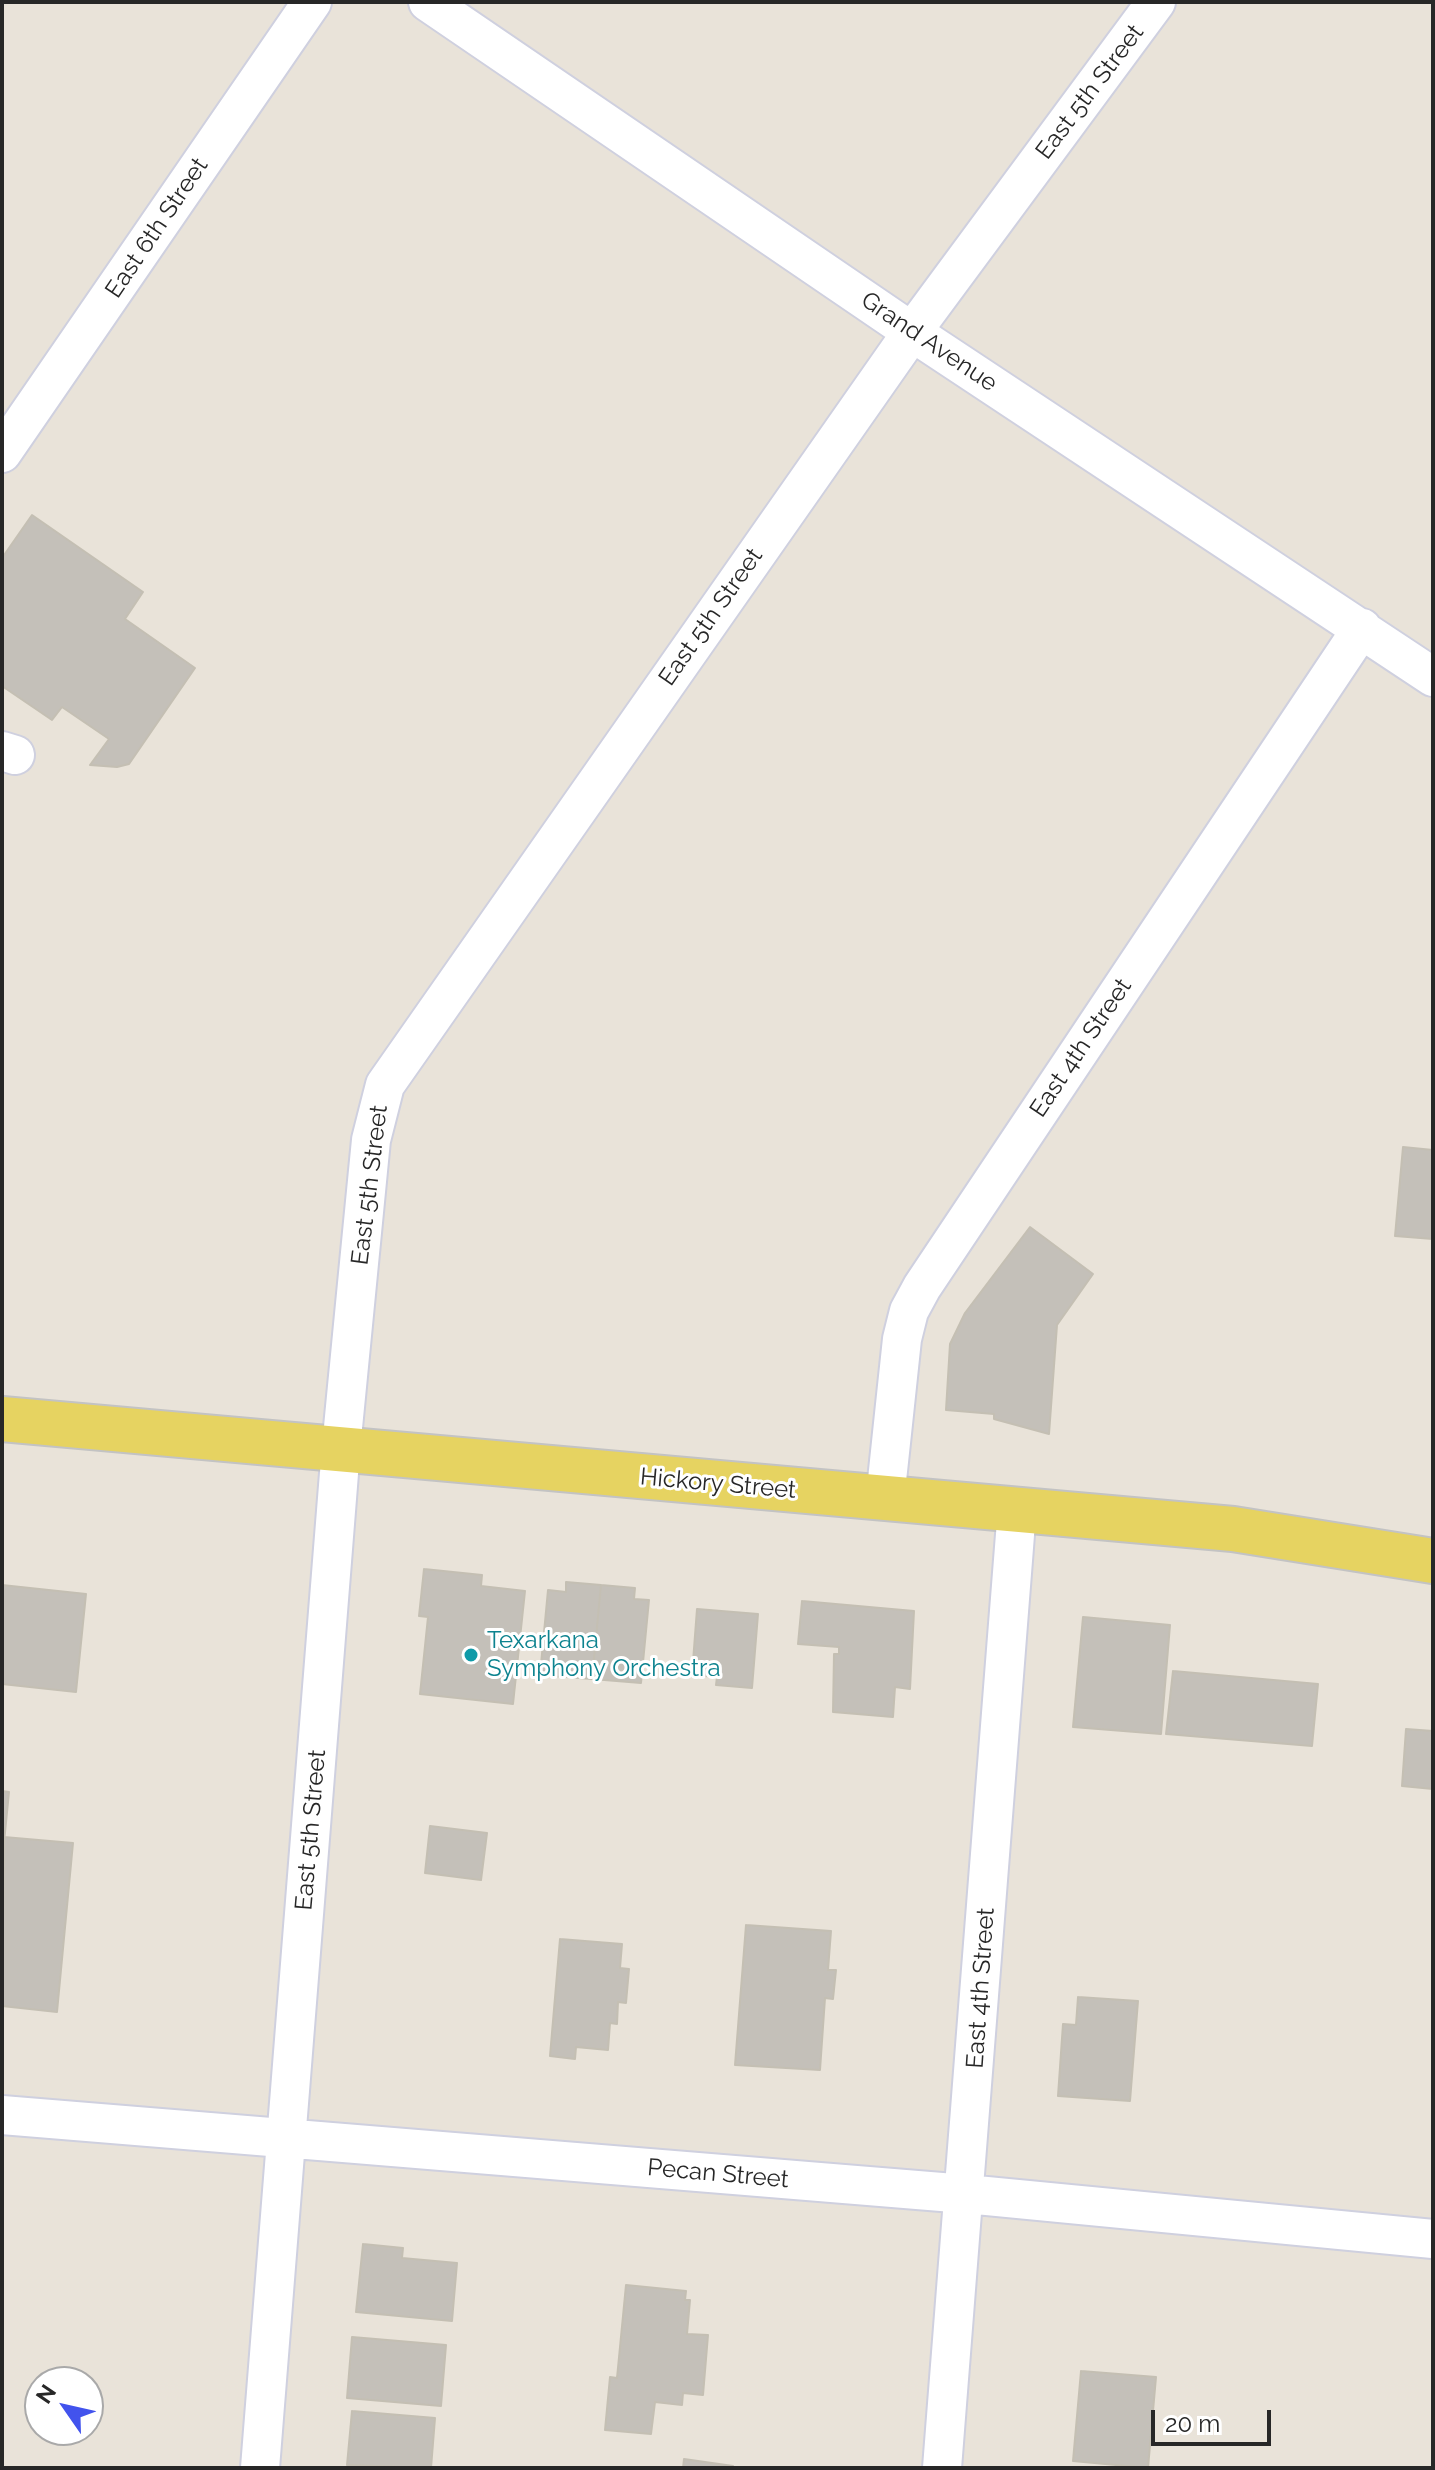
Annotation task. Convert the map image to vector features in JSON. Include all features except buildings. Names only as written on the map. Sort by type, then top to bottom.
[{"type":"main road","name":"Hickory Street","points":[[2,1419],[1233,1529],[1433,1561]]},
{"type":"street","name":"East 6th Street","points":[[2,453],[312,2]]},
{"type":"street","name":"Grand Avenue","points":[[428,2],[912,332],[1433,677]]},
{"type":"street","name":"East 5th Street","points":[[260,2468],[341,1448],[371,1140],[385,1085],[912,332],[1156,2]]},
{"type":"street","name":"East 4th Street","points":[[885,1499],[902,1339],[909,1311],[922,1287],[1362,628]]},
{"type":"street","name":"East 4th Street","points":[[942,2468],[966,2194],[1017,1509]]},
{"type":"street","name":"Pecan Street","points":[[2,2115],[966,2194],[1433,2239]]},
{"type":"place","name":"Texarkana Symphony Orchestra","points":[[471,1655]]}]
